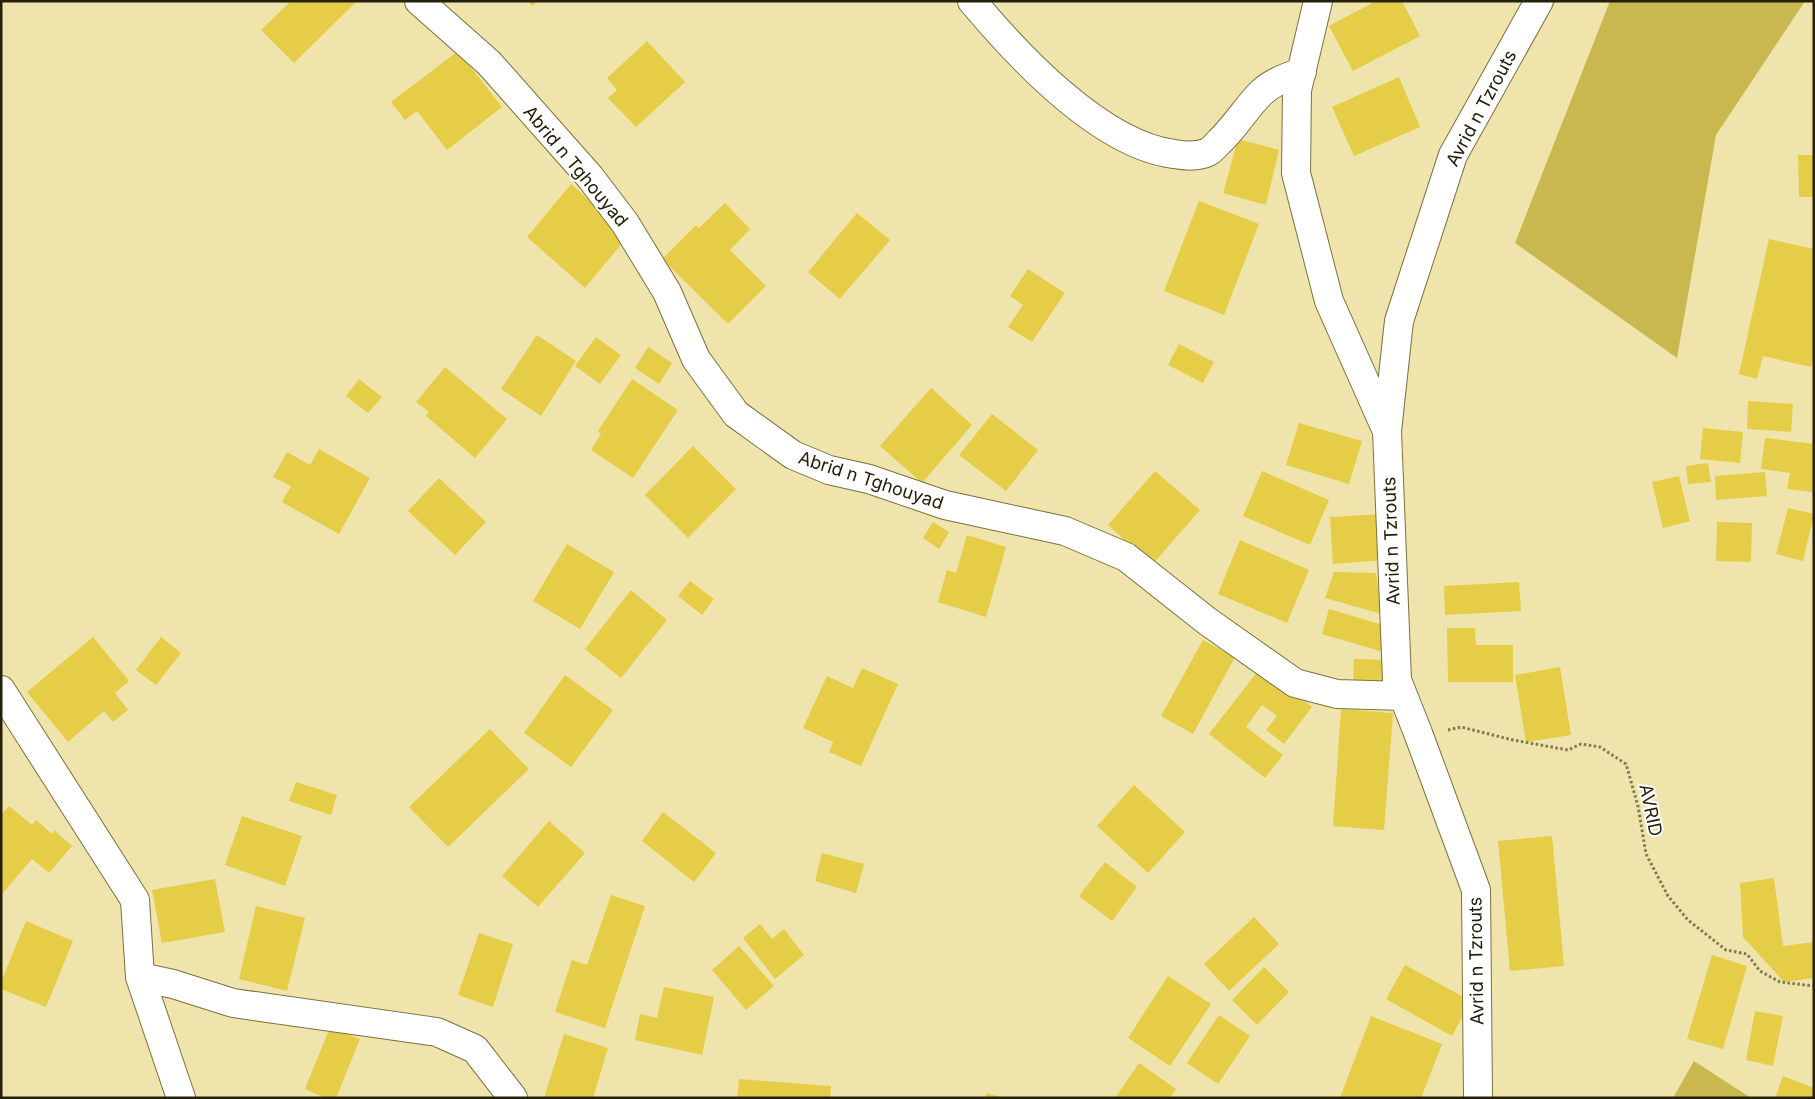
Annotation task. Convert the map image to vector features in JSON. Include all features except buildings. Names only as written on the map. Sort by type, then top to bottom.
[{"type":"street","name":"Abrid n Tghouyad","points":[[419,1],[489,64],[590,177],[624,223],[667,292],[701,367],[736,414],[793,455],[829,470],[869,479],[945,505],[1065,531],[1126,557],[1207,621],[1295,683],[1337,694],[1403,696]]},
{"type":"street","points":[[972,1],[1031,66],[1098,122],[1139,145],[1163,153],[1190,156],[1209,152],[1233,129],[1262,91],[1288,76],[1302,72]]},
{"type":"street","points":[[1318,1],[1297,90],[1296,173],[1329,301],[1387,431]]},
{"type":"street","name":"Avrid n Tzrouts","points":[[1478,1098],[1476,890],[1397,680],[1387,431],[1398,321],[1452,155],[1539,1]]},
{"type":"street","points":[[1,690],[135,900],[140,977],[181,1098]]},
{"type":"street","points":[[140,977],[173,984],[233,1004],[437,1032],[475,1049],[513,1098]]},
{"type":"path","name":"AVRID","points":[[1418,733],[1431,734],[1462,727],[1513,740],[1568,750],[1581,744],[1600,747],[1626,764],[1638,806],[1646,854],[1668,896],[1688,920],[1726,950],[1748,954],[1760,971],[1780,982],[1814,986]]},
{"type":"shaded area","points":[[1610,1],[1805,1],[1716,135],[1677,358],[1515,243]]},
{"type":"shaded area","points":[[1694,1061],[1751,1098],[1673,1098]]}]
